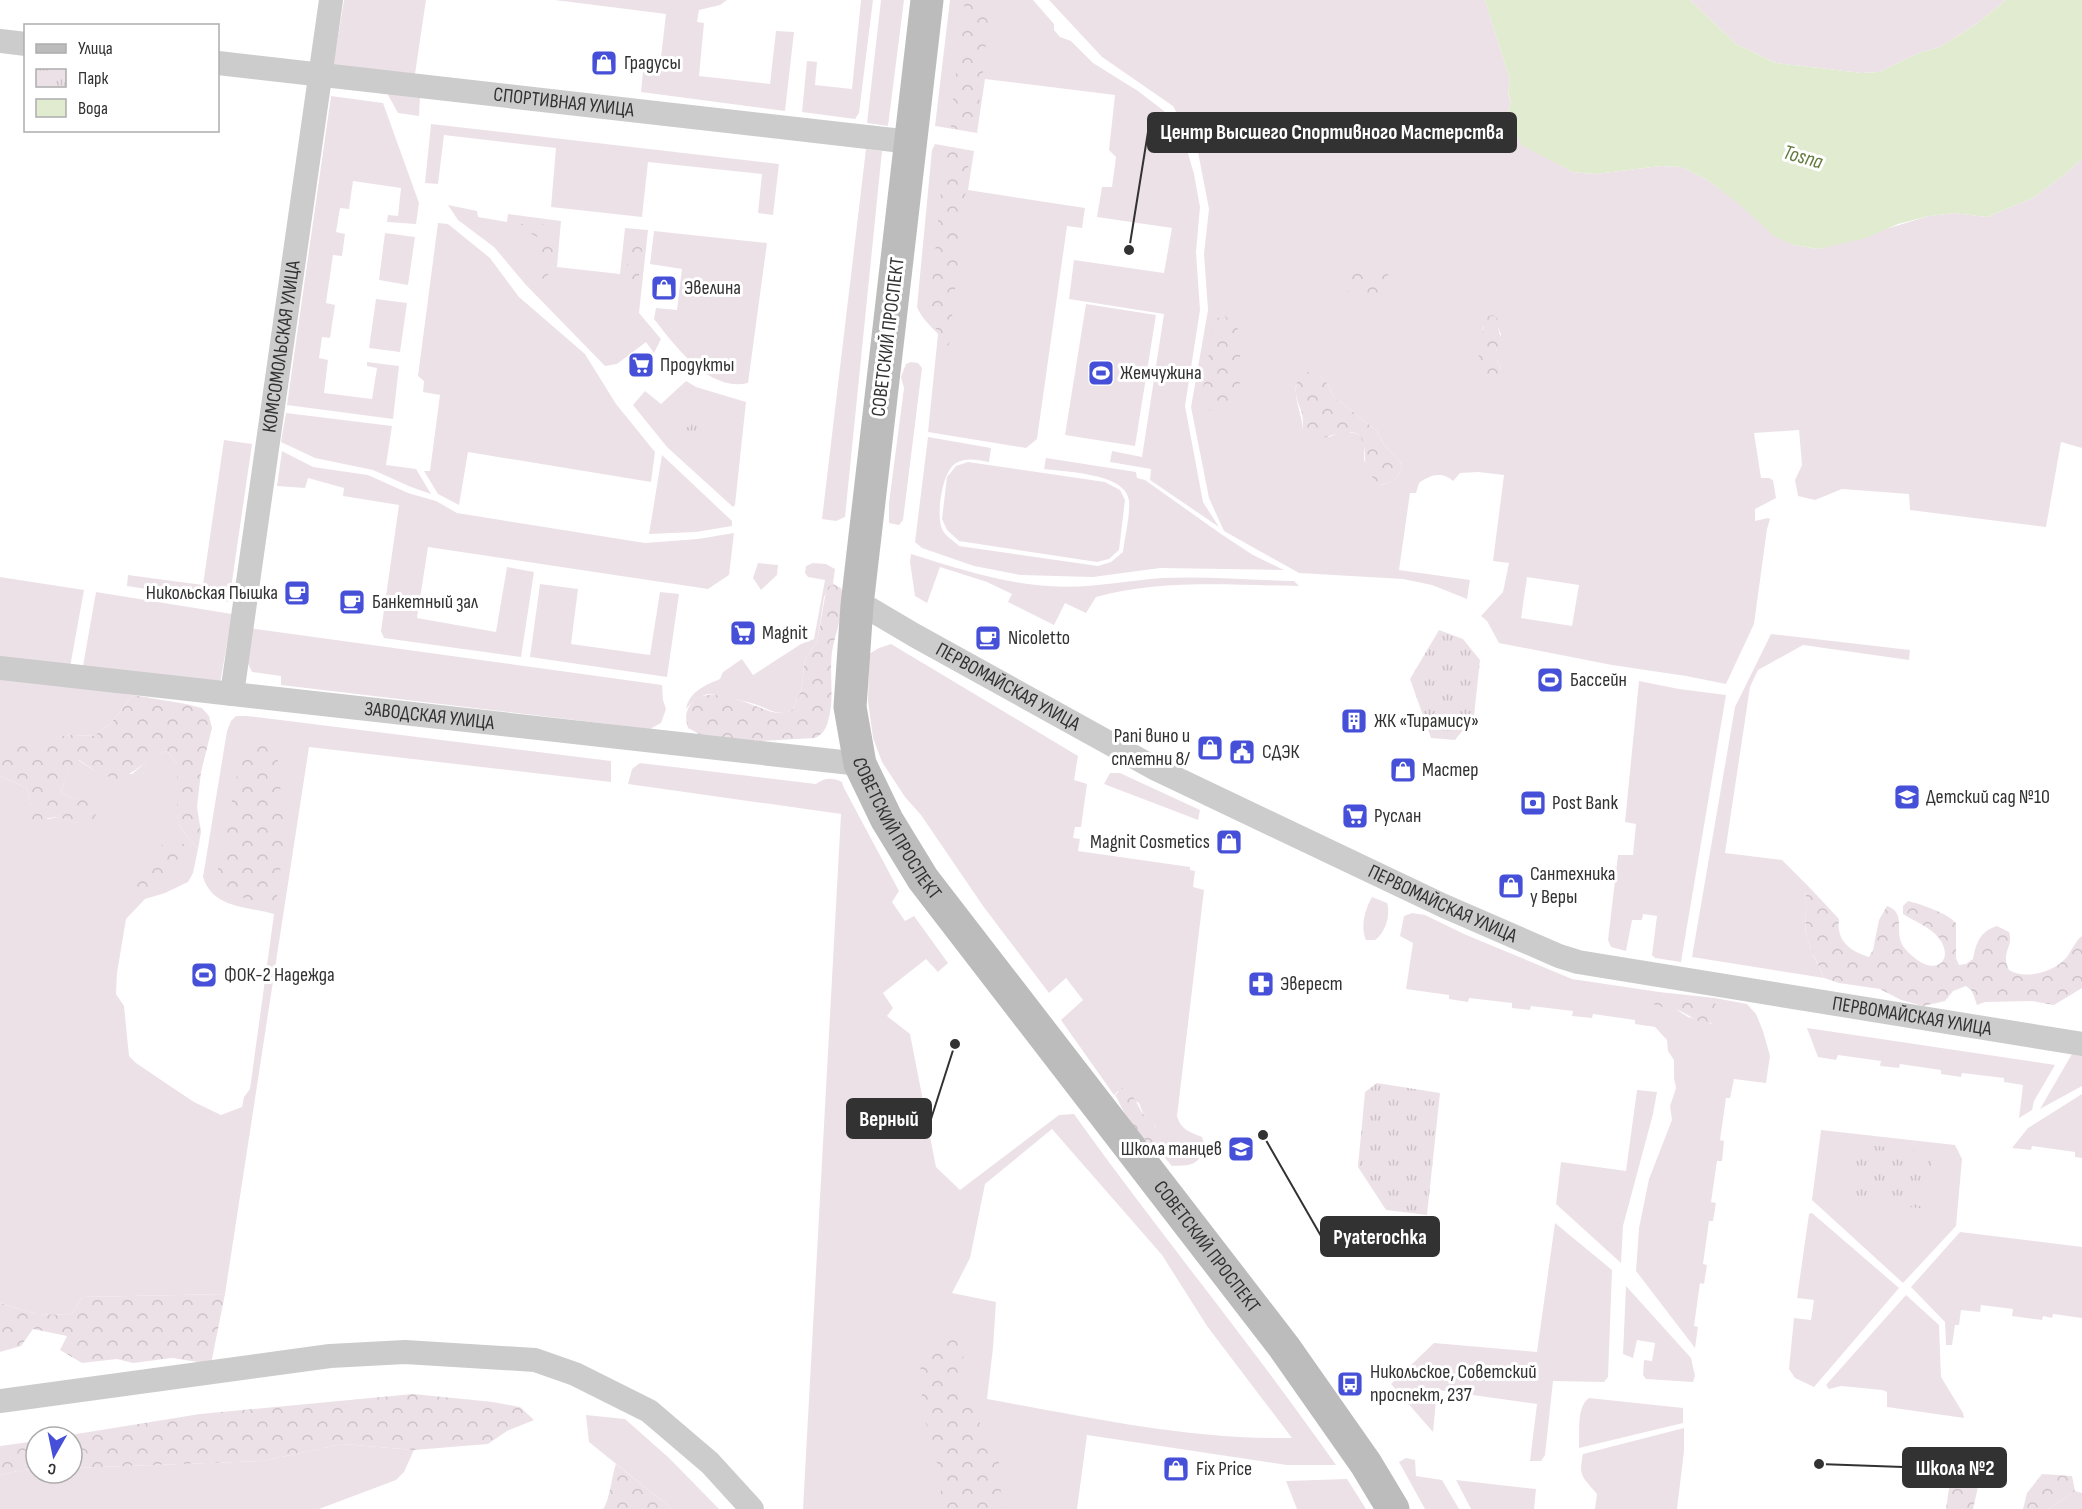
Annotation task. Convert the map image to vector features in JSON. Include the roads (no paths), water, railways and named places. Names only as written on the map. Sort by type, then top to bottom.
[{"type":"main road","name":"СОВЕТСКИЙ ПРОСПЕКТ","points":[[927,0],[857,605],[850,707],[860,764],[887,820],[923,879],[1284,1347],[1366,1464],[1393,1509]]},
{"type":"street","name":"КОМСОМОЛЬСКАЯ УЛИЦА","points":[[232,694],[331,0]]},
{"type":"street","points":[[0,41],[24,44]]},
{"type":"street","name":"СПОРТИВНАЯ УЛИЦА","points":[[219,63],[911,142]]},
{"type":"street","name":"ПЕРВОМАЙСКАЯ УЛИЦА","points":[[857,605],[870,609],[914,636],[1156,769],[1444,906],[1559,956],[1578,962],[2082,1044]]},
{"type":"street","name":"ЗАВОДСКАЯ УЛИЦА","points":[[0,668],[860,764]]},
{"type":"street","points":[[0,1401],[330,1356],[405,1352],[535,1360],[574,1374],[649,1411],[710,1463],[752,1509]]},
{"type":"water","name":"Tosna","points":[[1485,0],[1690,0],[1736,44],[1776,63],[1862,73],[1879,72],[1919,53],[1940,47],[1975,25],[2006,0],[2082,0],[2082,159],[2033,198],[1987,217],[1954,213],[1929,216],[1898,224],[1866,238],[1819,249],[1794,245],[1775,237],[1739,204],[1709,181],[1682,167],[1661,166],[1595,174],[1573,172],[1521,145],[1508,112],[1511,102],[1508,93],[1510,80]]},
{"type":"place","name":"Градусы","points":[[604,63]]},
{"type":"place","name":"Центр Высшего Спортивного Мастерства","points":[[1129,250]]},
{"type":"place","name":"Эвелина","points":[[664,288]]},
{"type":"place","name":"Продукты","points":[[641,365]]},
{"type":"place","name":"Жемчужина","points":[[1101,373]]},
{"type":"place","name":"Никольская Пышка","points":[[297,593]]},
{"type":"place","name":"Банкетный зал","points":[[352,602]]},
{"type":"place","name":"Magnit","points":[[743,633]]},
{"type":"place","name":"Nicoletto","points":[[988,638]]},
{"type":"place","name":"Бассейн","points":[[1550,680]]},
{"type":"place","name":"ЖК «Тирамису»","points":[[1354,721]]},
{"type":"place","name":"Pani вино и сплетни 8/","points":[[1210,748]]},
{"type":"place","name":"СДЭК","points":[[1242,752]]},
{"type":"place","name":"Мастер","points":[[1403,770]]},
{"type":"place","name":"Детский сад №10","points":[[1907,797]]},
{"type":"place","name":"Post Bank","points":[[1533,803]]},
{"type":"place","name":"Руслан","points":[[1355,816]]},
{"type":"place","name":"Magnit Cosmetics","points":[[1229,842]]},
{"type":"place","name":"Сантехника у Веры","points":[[1511,886]]},
{"type":"place","name":"ФОК-2 Надежда","points":[[204,975]]},
{"type":"place","name":"Эверест","points":[[1261,984]]},
{"type":"place","name":"Верный","points":[[955,1044]]},
{"type":"place","name":"Pyaterochka","points":[[1263,1135]]},
{"type":"place","name":"Школа танцев","points":[[1241,1149]]},
{"type":"place","name":"Никольское, Советский проспект, 237","points":[[1350,1384]]},
{"type":"place","name":"Школа №2","points":[[1819,1464]]},
{"type":"place","name":"Fix Price","points":[[1176,1469]]}]
